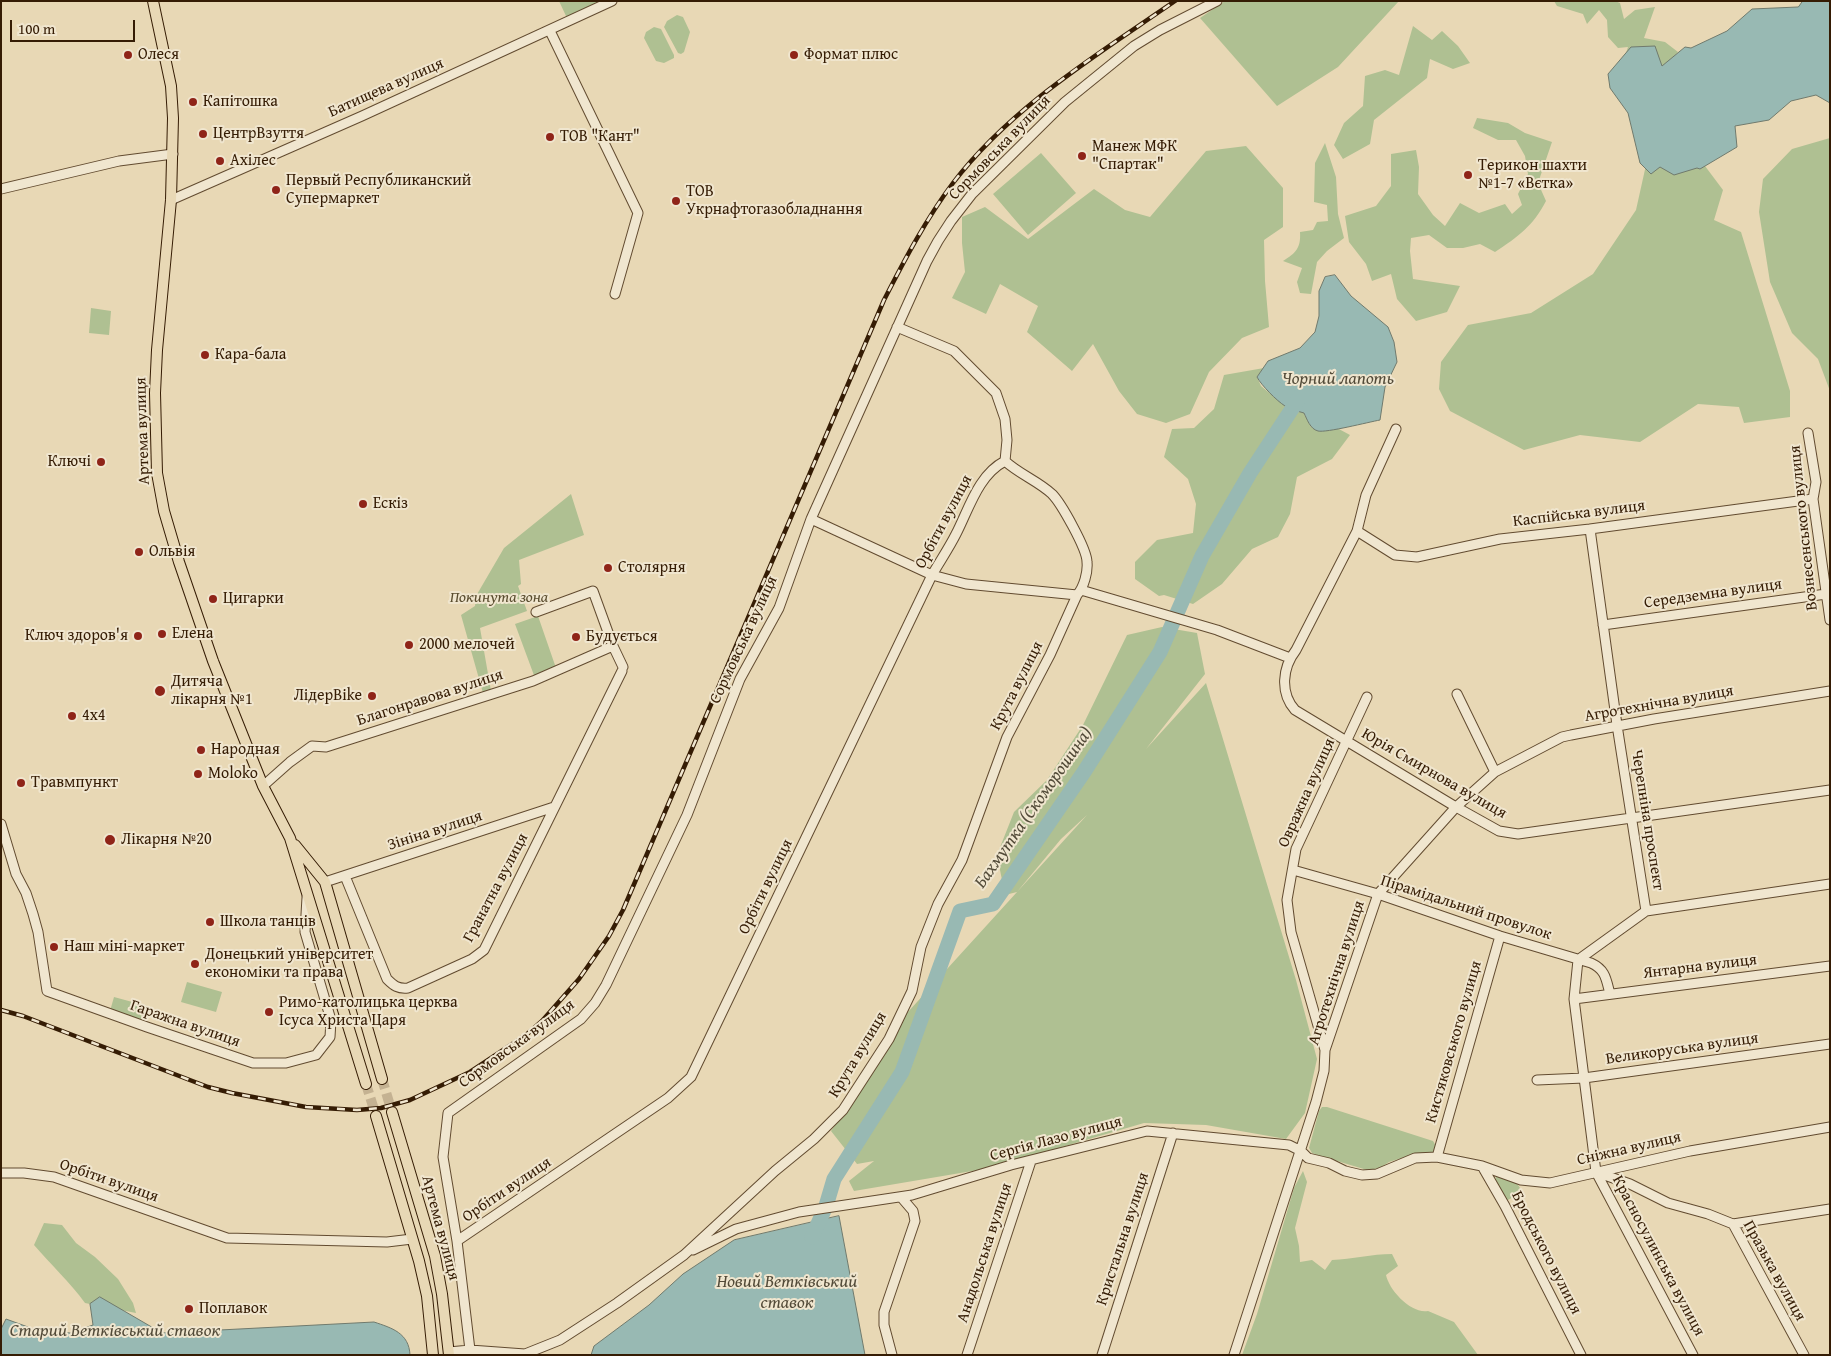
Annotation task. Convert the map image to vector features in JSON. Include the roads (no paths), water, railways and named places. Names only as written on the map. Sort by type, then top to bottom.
[{"type":"main road","name":"Артема вулиця","points":[[153,1],[171,86],[173,118],[171,200],[156,350],[155,434],[157,473],[166,519],[201,629],[233,712],[263,786],[290,838],[366,1084]]},
{"type":"main road","name":"Артема вулиця","points":[[290,838],[325,882],[382,1079]]},
{"type":"main road","points":[[307,888],[319,885],[330,899]]},
{"type":"main road","name":"Артема вулиця","points":[[392,1112],[435,1256],[442,1294],[449,1354]]},
{"type":"main road","name":"Артема вулиця","points":[[376,1116],[428,1296],[433,1355]]},
{"type":"street","name":"Батищева вулиця","points":[[171,200],[550,31],[612,1]]},
{"type":"street","name":"Сормовська вулиця","points":[[470,1350],[457,1241],[443,1157],[448,1113],[581,1019],[595,1003],[606,984],[687,815],[740,679],[778,608],[812,519],[926,261],[951,221],[972,194],[1065,102],[1134,46],[1160,30],[1217,2]]},
{"type":"street","points":[[550,31],[638,212],[614,294]]},
{"type":"street","points":[[1,189],[119,161],[151,155],[173,154]]},
{"type":"street","points":[[897,327],[954,351],[996,393],[1005,419],[1007,440],[1005,461]]},
{"type":"street","points":[[812,519],[932,575],[966,584],[1079,592],[1218,630],[1293,654],[1357,531],[1366,495],[1396,428]]},
{"type":"street","name":"Вознесенського вулиця","points":[[1808,433],[1816,482],[1813,499],[1830,620]]},
{"type":"street","name":"Орбіти вулиця","points":[[457,1241],[668,1098],[691,1077],[932,575],[955,536],[983,480],[1005,461]]},
{"type":"street","name":"Крута вулиця","points":[[449,1354],[470,1350],[525,1354],[560,1340],[684,1254],[775,1171],[814,1139],[843,1110],[889,1039],[912,991],[921,947],[938,904],[962,860],[1006,737],[1050,655],[1085,576],[1087,561],[1081,545],[1058,501],[1046,489],[1005,461]]},
{"type":"street","name":"Каспійська вулиця","points":[[1357,531],[1395,555],[1417,557],[1430,556],[1500,539],[1813,499]]},
{"type":"street","name":"Черепніна проспект","points":[[1578,960],[1646,911],[1617,725],[1590,529]]},
{"type":"street","points":[[536,612],[593,591],[613,646]]},
{"type":"street","name":"Середземна вулиця","points":[[1603,625],[1826,594]]},
{"type":"street","name":"Благонравова вулиця","points":[[263,786],[290,762],[312,746],[326,747],[533,681],[613,646]]},
{"type":"street","name":"Гранатна вулиця","points":[[345,876],[387,979],[401,989],[408,988],[472,959],[484,950],[622,669],[613,646]]},
{"type":"street","name":"Юрія Смирнова вулиця","points":[[1293,654],[1284,688],[1289,704],[1295,710],[1456,807],[1499,830],[1518,834],[1830,790]]},
{"type":"street","name":"Агротехнічна вулиця","points":[[1234,1355],[1301,1151],[1324,1071],[1325,1050],[1378,894],[1456,807],[1496,772],[1562,737],[1617,725],[1830,691]]},
{"type":"street","points":[[1457,694],[1496,772]]},
{"type":"street","name":"Овражна вулиця","points":[[1325,1050],[1291,932],[1287,900],[1296,849],[1368,697]]},
{"type":"street","name":"Зініна вулиця","points":[[325,882],[554,807]]},
{"type":"street","name":"Гаражна вулиця","points":[[1,824],[16,874],[26,892],[38,932],[47,991],[253,1062],[286,1063],[316,1055],[330,1037],[331,1020],[306,932],[307,888]]},
{"type":"street","name":"Пірамідальний провулок","points":[[1293,870],[1378,894],[1500,936],[1599,967],[1605,975],[1610,994]]},
{"type":"street","points":[[1646,911],[1830,884]]},
{"type":"street","name":"Кистяковського вулиця","points":[[1437,1156],[1500,936]]},
{"type":"street","points":[[1578,960],[1574,999],[1596,1172]]},
{"type":"street","name":"Янтарна вулиця","points":[[1574,999],[1830,966]]},
{"type":"street","name":"Великоруська вулиця","points":[[1537,1080],[1584,1078],[1830,1044]]},
{"type":"street","name":"Сніжна вулиця","points":[[1437,1156],[1482,1166],[1522,1180],[1550,1183],[1690,1151],[1830,1127]]},
{"type":"street","name":"Сергія Лазо вулиця","points":[[684,1254],[736,1229],[799,1212],[901,1197],[1031,1160],[1147,1131],[1289,1145],[1301,1151],[1308,1158],[1329,1163],[1345,1171],[1362,1175],[1377,1174],[1415,1158],[1437,1156]]},
{"type":"street","name":"Кристальна вулиця","points":[[1102,1355],[1173,1133]]},
{"type":"street","name":"Анадольська вулиця","points":[[967,1355],[1031,1160]]},
{"type":"street","name":"Бродського вулиця","points":[[1482,1166],[1505,1206],[1581,1355]]},
{"type":"street","name":"Празька вулиця","points":[[1596,1172],[1630,1184],[1668,1203],[1708,1214],[1733,1224],[1804,1355]]},
{"type":"street","name":"Красносулинська вулиця","points":[[1596,1172],[1693,1355]]},
{"type":"street","name":"Орбіти вулиця","points":[[1,1173],[24,1173],[54,1177],[227,1238],[386,1242],[412,1239]]},
{"type":"street","points":[[892,1355],[884,1325],[884,1312],[915,1221],[913,1210],[901,1197]]},
{"type":"street","points":[[1733,1224],[1830,1209]]},
{"type":"water","points":[[1803,1],[1830,1],[1830,103],[1816,95],[1791,101],[1769,120],[1735,126],[1737,147],[1700,169],[1697,168],[1674,175],[1660,167],[1651,174],[1640,163],[1628,113],[1610,88],[1608,74],[1631,47],[1655,46],[1662,66],[1685,47],[1691,48],[1727,31],[1752,9],[1798,7]]},
{"type":"water","name":"Чорний лапоть","points":[[1335,275],[1351,296],[1388,327],[1394,342],[1397,362],[1385,387],[1380,420],[1338,429],[1318,431],[1311,426],[1304,413],[1282,404],[1257,377],[1268,361],[1300,348],[1315,332],[1319,316],[1319,291],[1325,277]]},
{"type":"water","name":"Новий Ветківський ставок","points":[[839,1216],[865,1355],[591,1355],[594,1346],[649,1305],[683,1274],[734,1240]]},
{"type":"water","name":"Старий Ветківський ставок","points":[[100,1297],[162,1333],[374,1322],[393,1329],[403,1336],[410,1355],[1,1355],[1,1329],[6,1319],[39,1331],[70,1333],[93,1325],[90,1304]]},
{"type":"waterway","name":"Бахмутка (Скоморошина)","points":[[812,1237],[826,1206],[834,1179],[902,1072],[960,911],[993,904],[1084,772],[1160,652],[1202,556],[1250,473],[1303,392]]},
{"type":"tunnel","points":[[382,1079],[392,1112]]},
{"type":"tunnel","points":[[366,1084],[376,1116]]},
{"type":"railway","points":[[1,1010],[23,1016],[208,1087],[306,1107],[357,1110],[381,1108],[410,1100],[470,1072],[526,1035],[542,1021],[579,979],[609,936],[623,910],[884,300],[925,225],[953,183],[976,155],[1002,130],[1057,83],[1175,1]]},
{"type":"place","name":"Олеся","points":[[128,55]]},
{"type":"place","name":"Формат плюс","points":[[794,55]]},
{"type":"place","name":"Капітошка","points":[[193,102]]},
{"type":"place","name":"ЦентрВзуття","points":[[203,134]]},
{"type":"place","name":"ТОВ \"Кант\"","points":[[550,137]]},
{"type":"place","name":"Манеж МФК \"Спартак\"","points":[[1082,156]]},
{"type":"place","name":"Ахілес","points":[[220,161]]},
{"type":"place","name":"Терикон шахти №1-7 «Вєтка»","points":[[1468,175]]},
{"type":"place","name":"Первый Республиканский Супермаркет","points":[[276,190]]},
{"type":"place","name":"ТОВ Укрнафтогазобладнання","points":[[676,201]]},
{"type":"place","name":"Кара-бала","points":[[205,355]]},
{"type":"place","name":"Ключі","points":[[101,462]]},
{"type":"place","name":"Ескіз","points":[[363,504]]},
{"type":"place","name":"Ольвія","points":[[139,552]]},
{"type":"place","name":"Столярня","points":[[608,568]]},
{"type":"place","name":"Цигарки","points":[[213,599]]},
{"type":"place","name":"Елена","points":[[162,634]]},
{"type":"place","name":"Ключ здоров'я","points":[[138,636]]},
{"type":"place","name":"Будується","points":[[576,637]]},
{"type":"place","name":"2000 мелочей","points":[[409,645]]},
{"type":"place","name":"Дитяча лікарня №1","points":[[160,691]]},
{"type":"place","name":"ЛідерBike","points":[[372,696]]},
{"type":"place","name":"4x4","points":[[72,716]]},
{"type":"place","name":"Народная","points":[[201,750]]},
{"type":"place","name":"Moloko","points":[[198,774]]},
{"type":"place","name":"Травмпункт","points":[[21,783]]},
{"type":"place","name":"Лікарня №20","points":[[110,840]]},
{"type":"place","name":"Школа танців","points":[[210,922]]},
{"type":"place","name":"Наш міні-маркет","points":[[54,947]]},
{"type":"place","name":"Донецький університет економіки та права","points":[[195,964]]},
{"type":"place","name":"Римо-католицька церква Ісуса Христа Царя","points":[[269,1012]]},
{"type":"place","name":"Поплавок","points":[[189,1309]]},
{"type":"park label","name":"Покинута зона","points":[[499,598]]}]
